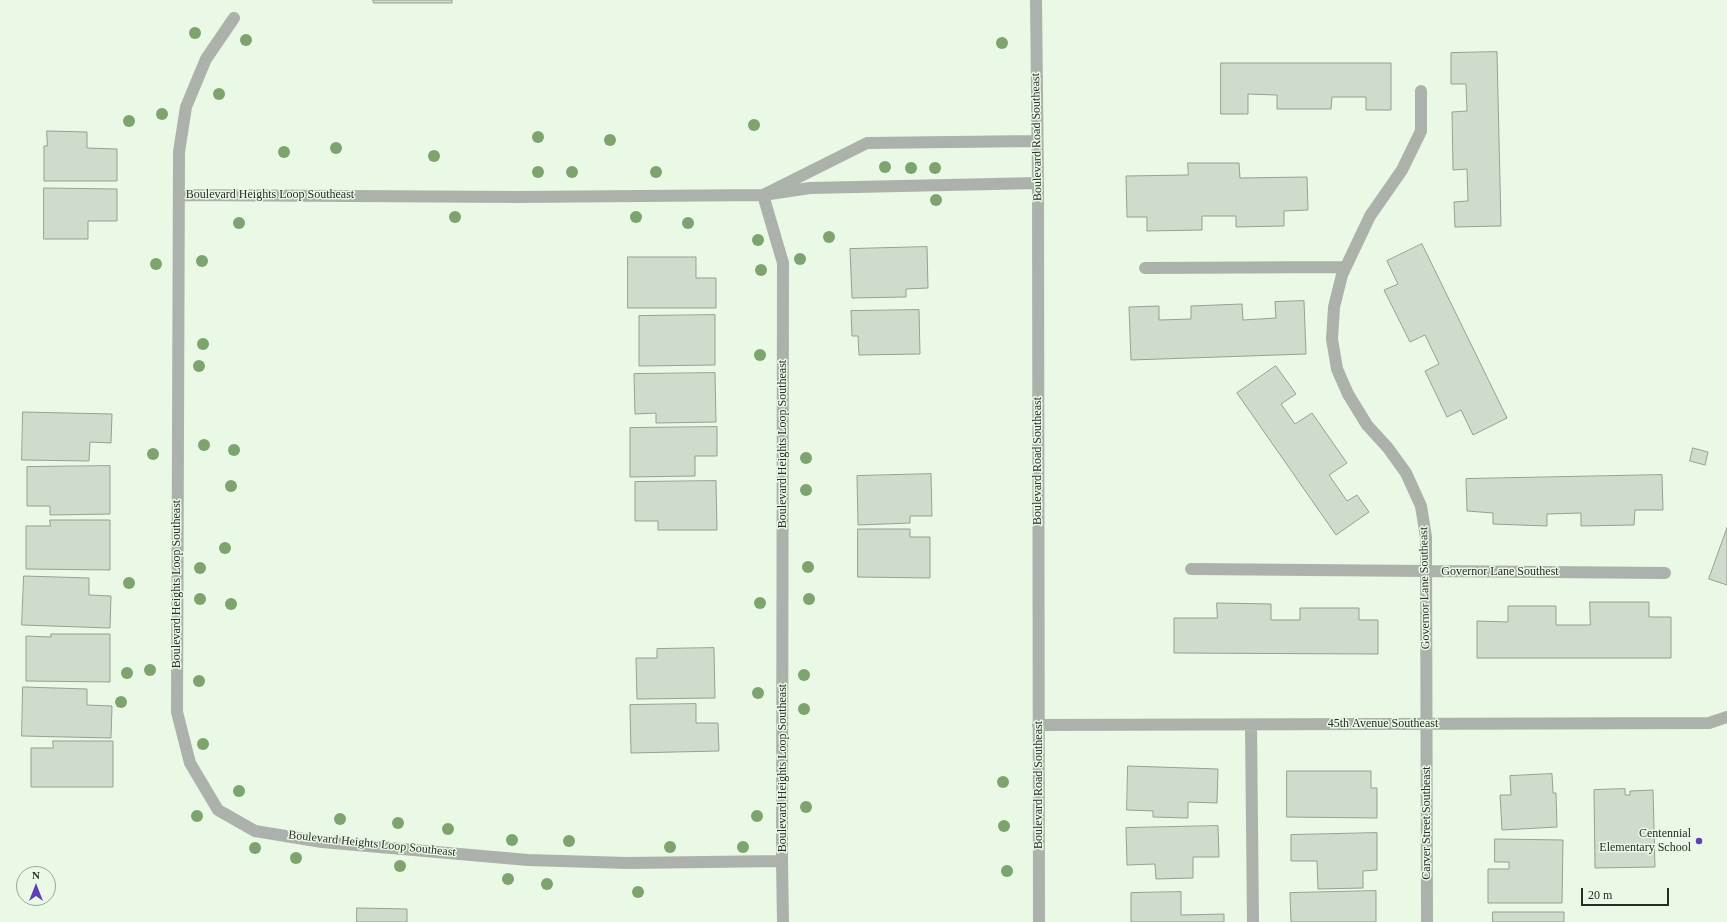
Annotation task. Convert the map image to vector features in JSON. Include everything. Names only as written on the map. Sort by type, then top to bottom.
[{"type":"street","name":"Boulevard Road Southeast","points":[[1036,0],[1038,183],[1039,922]]},
{"type":"street","points":[[179,195],[179,152],[186,107],[206,59],[234,18]]},
{"type":"street","name":"Governor Lane Southeast","points":[[1421,91],[1421,131],[1402,170],[1370,216],[1345,268],[1334,307],[1332,339],[1337,369],[1348,394],[1367,425],[1388,448],[1409,480],[1421,506],[1426,537],[1427,571],[1426,724]]},
{"type":"street","name":"Boulevard Heights Loop Southeast","points":[[763,195],[867,143],[1037,141]]},
{"type":"street","name":"Boulevard Heights Loop Southeast","points":[[763,195],[783,263],[782,861],[627,863],[528,860],[322,842],[256,831],[218,810],[190,764],[177,712],[179,195],[519,197],[763,195],[810,188],[1038,183]]},
{"type":"street","points":[[1145,268],[1345,268]]},
{"type":"street","name":"Governor Lane Southest","points":[[1191,568],[1665,573]]},
{"type":"street","name":"45th Avenue Southeast","points":[[1038,725],[1709,723],[1727,718]]},
{"type":"street","name":"Carver Street Southeast","points":[[1426,724],[1427,922]]},
{"type":"street","points":[[1251,725],[1253,922]]},
{"type":"street","points":[[782,861],[783,922]]},
{"type":"building","points":[[373,0],[452,0],[452,3],[374,3]]},
{"type":"building","points":[[1497,52],[1501,226],[1455,227],[1454,202],[1468,201],[1467,169],[1453,170],[1452,112],[1467,111],[1466,84],[1451,84],[1451,53]]},
{"type":"building","points":[[1221,63],[1391,63],[1391,110],[1366,110],[1366,97],[1332,97],[1331,109],[1277,109],[1277,95],[1248,94],[1248,114],[1221,114]]},
{"type":"building","points":[[47,131],[87,132],[87,148],[117,149],[117,181],[44,181],[44,146],[47,146]]},
{"type":"building","points":[[1188,163],[1239,163],[1240,178],[1307,177],[1308,210],[1284,211],[1284,226],[1236,227],[1236,216],[1202,216],[1202,230],[1147,231],[1147,217],[1127,217],[1126,176],[1188,175]]},
{"type":"building","points":[[44,188],[117,189],[117,221],[88,221],[88,239],[44,239]]},
{"type":"building","points":[[1422,244],[1507,418],[1473,435],[1461,410],[1447,417],[1425,371],[1439,364],[1425,335],[1410,342],[1384,290],[1398,284],[1387,261]]},
{"type":"building","points":[[927,247],[928,288],[906,289],[906,297],[852,298],[850,249]]},
{"type":"building","points":[[628,257],[696,257],[696,278],[716,278],[716,308],[628,308]]},
{"type":"building","points":[[1304,301],[1306,354],[1131,360],[1129,307],[1159,306],[1159,320],[1191,319],[1191,306],[1242,304],[1243,320],[1276,318],[1275,302]]},
{"type":"building","points":[[919,310],[920,354],[859,355],[858,336],[852,336],[851,311]]},
{"type":"building","points":[[715,315],[715,365],[639,366],[639,316]]},
{"type":"building","points":[[1276,366],[1296,394],[1281,404],[1295,424],[1312,413],[1347,463],[1329,475],[1347,501],[1357,495],[1369,512],[1336,535],[1237,393]]},
{"type":"building","points":[[715,373],[716,422],[656,423],[656,413],[635,414],[634,374]]},
{"type":"building","points":[[23,412],[112,414],[111,443],[90,442],[89,461],[22,460]]},
{"type":"building","points":[[717,427],[717,456],[695,456],[695,476],[630,477],[630,428]]},
{"type":"building","points":[[1693,448],[1708,452],[1705,465],[1690,461]]},
{"type":"building","points":[[110,466],[110,514],[50,515],[50,506],[27,506],[27,467]]},
{"type":"building","points":[[931,474],[932,516],[910,516],[910,523],[858,525],[857,476]]},
{"type":"building","points":[[1662,475],[1663,510],[1635,510],[1634,525],[1581,526],[1581,513],[1547,514],[1547,526],[1493,524],[1493,513],[1467,511],[1466,479]]},
{"type":"building","points":[[716,481],[717,530],[658,530],[658,521],[635,521],[635,482]]},
{"type":"building","points":[[50,520],[110,520],[110,570],[26,569],[26,526],[50,526]]},
{"type":"building","points":[[1727,528],[1727,585],[1709,579]]},
{"type":"building","points":[[858,529],[910,529],[910,537],[930,537],[930,578],[858,577]]},
{"type":"building","points":[[24,576],[89,578],[89,595],[111,596],[110,628],[22,625]]},
{"type":"building","points":[[1590,602],[1649,602],[1649,617],[1671,617],[1671,658],[1477,658],[1477,621],[1508,622],[1508,606],[1556,606],[1556,625],[1590,625]]},
{"type":"building","points":[[1217,603],[1271,604],[1271,620],[1300,620],[1300,608],[1359,608],[1359,620],[1378,620],[1378,654],[1174,653],[1174,618],[1217,618]]},
{"type":"building","points":[[51,634],[110,634],[110,682],[26,681],[26,636],[51,637]]},
{"type":"building","points":[[714,648],[715,698],[637,699],[636,658],[657,658],[657,649]]},
{"type":"building","points":[[23,687],[87,689],[87,705],[112,706],[111,738],[22,736]]},
{"type":"building","points":[[696,704],[696,723],[718,723],[719,751],[631,753],[630,705]]},
{"type":"building","points":[[53,741],[113,741],[113,787],[31,787],[31,748],[53,748]]},
{"type":"building","points":[[1128,766],[1218,769],[1217,803],[1188,802],[1188,818],[1153,817],[1153,811],[1127,810]]},
{"type":"building","points":[[1287,771],[1371,771],[1371,788],[1377,788],[1377,818],[1287,817]]},
{"type":"building","points":[[1552,774],[1553,793],[1556,793],[1557,827],[1502,830],[1500,795],[1511,795],[1510,776]]},
{"type":"building","points":[[1625,789],[1625,795],[1630,795],[1630,791],[1653,790],[1655,867],[1595,868],[1594,790]]},
{"type":"building","points":[[1218,826],[1219,857],[1193,857],[1193,878],[1156,879],[1155,864],[1127,865],[1126,828]]},
{"type":"building","points":[[1377,833],[1377,870],[1363,871],[1363,888],[1318,889],[1317,861],[1291,861],[1291,835]]},
{"type":"building","points":[[1495,839],[1563,840],[1562,903],[1488,903],[1488,869],[1509,869],[1509,862],[1495,862]]},
{"type":"building","points":[[1376,891],[1376,922],[1291,922],[1290,893]]},
{"type":"building","points":[[1181,892],[1181,915],[1224,914],[1224,922],[1131,922],[1131,893]]},
{"type":"building","points":[[357,908],[407,909],[407,922],[357,922]]},
{"type":"building","points":[[1493,912],[1564,912],[1564,922],[1493,922]]},
{"type":"place","name":"Centennial Elementary School","points":[[1699,841]]}]
